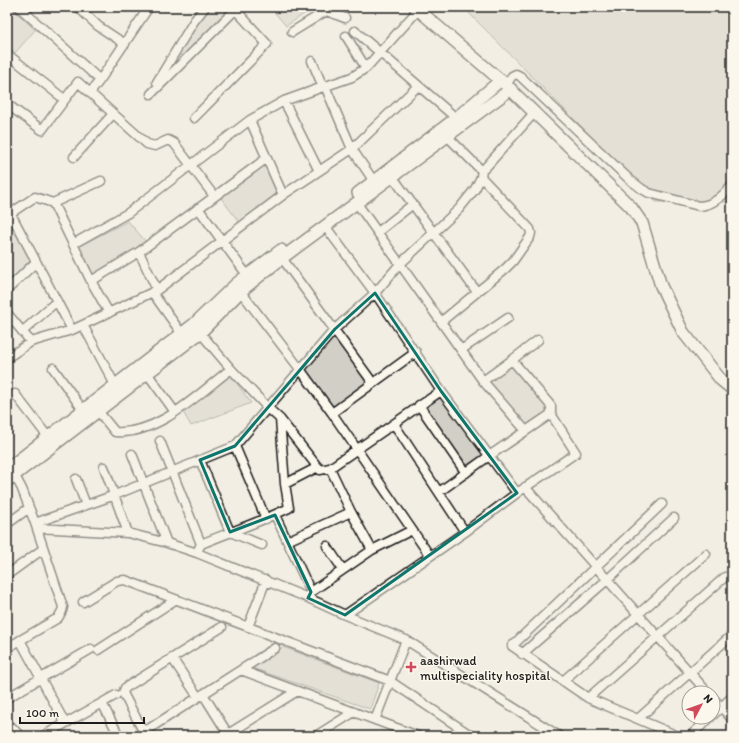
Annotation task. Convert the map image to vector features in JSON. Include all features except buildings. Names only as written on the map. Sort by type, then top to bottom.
[{"type":"street","points":[[19,7],[100,80]]},
{"type":"street","points":[[78,7],[98,26],[125,44]]},
{"type":"street","points":[[194,118],[266,44],[234,9],[151,94],[194,21],[205,7]]},
{"type":"street","points":[[316,7],[345,18]]},
{"type":"street","points":[[90,93],[125,44],[147,8]]},
{"type":"street","points":[[73,244],[128,213],[250,120],[284,102],[324,86],[352,77],[366,68],[380,54],[417,9],[536,112],[631,207],[642,223],[661,286],[683,332],[721,380],[732,389]]},
{"type":"street","points":[[292,32],[326,11]]},
{"type":"street","points":[[355,31],[456,118]]},
{"type":"street","points":[[346,36],[366,68]]},
{"type":"street","points":[[7,54],[64,99]]},
{"type":"street","points":[[312,61],[352,149],[373,180]]},
{"type":"street","points":[[238,288],[282,258],[447,136],[506,85],[514,74],[520,76],[629,179],[649,193],[699,206],[707,205],[718,199],[732,186]]},
{"type":"street","points":[[7,104],[42,130],[78,82],[151,146],[155,146],[168,140],[172,141],[214,196]]},
{"type":"street","points":[[9,471],[98,411],[147,373],[197,329],[238,288],[247,275],[456,118],[506,85]]},
{"type":"street","points":[[7,358],[31,342],[72,330],[154,291],[283,195],[352,149],[418,86]]},
{"type":"street","points":[[284,102],[319,171]]},
{"type":"street","points":[[36,526],[235,446],[335,329],[375,293],[400,264],[459,209],[475,189],[481,173],[536,112]]},
{"type":"street","points":[[74,157],[113,114]]},
{"type":"street","points":[[250,120],[283,195]]},
{"type":"street","points":[[442,321],[505,269],[514,260],[531,233],[478,168],[447,136]]},
{"type":"street","points":[[91,281],[138,252],[267,158]]},
{"type":"street","points":[[392,176],[477,292]]},
{"type":"street","points":[[72,330],[9,214],[35,197],[53,202],[102,181]]},
{"type":"street","points":[[53,202],[91,281],[109,313]]},
{"type":"street","points":[[356,202],[442,321],[483,381],[526,431]]},
{"type":"street","points":[[378,232],[413,204]]},
{"type":"street","points":[[198,208],[247,275]]},
{"type":"street","points":[[325,226],[375,293],[441,391],[517,493]]},
{"type":"street","points":[[138,252],[154,291],[182,334]]},
{"type":"street","points":[[282,258],[373,383]]},
{"type":"street","points":[[7,290],[36,262]]},
{"type":"street","points":[[238,288],[332,413],[430,556]]},
{"type":"street","points":[[23,331],[57,302]]},
{"type":"street","points":[[7,313],[31,342]]},
{"type":"street","points":[[462,350],[508,318]]},
{"type":"street","points":[[83,325],[115,386]]},
{"type":"street","points":[[9,471],[48,437],[182,334],[197,329]]},
{"type":"street","points":[[197,329],[231,369],[280,419],[320,470],[330,468],[358,450],[418,405],[441,391]]},
{"type":"street","points":[[483,381],[538,340]]},
{"type":"street","points":[[332,413],[416,352]]},
{"type":"street","points":[[345,615],[465,532],[525,487],[576,453],[551,414],[551,406],[512,360]]},
{"type":"street","points":[[53,368],[83,410]]},
{"type":"street","points":[[98,411],[115,432],[124,433],[134,431],[154,424],[175,412],[231,369]]},
{"type":"street","points":[[147,373],[175,412]]},
{"type":"street","points":[[15,394],[48,437]]},
{"type":"street","points":[[418,405],[466,472]]},
{"type":"street","points":[[439,492],[551,414]]},
{"type":"street","points":[[197,553],[201,544],[266,519],[289,508],[285,484],[280,419]]},
{"type":"street","points":[[394,424],[465,532]]},
{"type":"street","points":[[160,441],[171,472],[201,544]]},
{"type":"street","points":[[235,446],[266,519]]},
{"type":"street","points":[[132,454],[168,543]]},
{"type":"street","points":[[200,460],[230,532],[262,545]]},
{"type":"street","points":[[104,467],[128,533]]},
{"type":"street","points":[[285,484],[318,467]]},
{"type":"street","points":[[330,468],[351,512],[372,550]]},
{"type":"street","points":[[7,648],[58,618],[63,607],[29,508],[9,471]]},
{"type":"street","points":[[76,479],[86,505]]},
{"type":"street","points":[[525,487],[701,685]]},
{"type":"street","points":[[662,504],[512,646],[588,698],[639,718],[678,736]]},
{"type":"street","points":[[7,524],[29,508]]},
{"type":"street","points":[[287,541],[351,512]]},
{"type":"street","points":[[275,514],[309,595]]},
{"type":"street","points":[[522,654],[607,580],[674,518]]},
{"type":"street","points":[[36,526],[128,533],[168,543],[309,595],[345,615],[406,640],[559,736]]},
{"type":"street","points":[[309,595],[372,550],[412,530]]},
{"type":"street","points":[[327,546],[343,570]]},
{"type":"street","points":[[7,575],[43,549]]},
{"type":"street","points":[[563,681],[706,554]]},
{"type":"street","points":[[588,698],[725,577]]},
{"type":"street","points":[[83,602],[121,580],[126,580],[390,681],[472,736]]},
{"type":"street","points":[[248,627],[266,580]]},
{"type":"street","points":[[7,698],[95,649],[175,600]]},
{"type":"street","points":[[222,627],[123,690],[123,693],[142,729],[147,730],[275,648]]},
{"type":"street","points":[[639,718],[732,634]]},
{"type":"street","points":[[20,640],[65,723]]},
{"type":"street","points":[[375,720],[406,640]]},
{"type":"street","points":[[172,658],[201,696],[227,735],[297,691]]},
{"type":"street","points":[[241,670],[375,720],[405,734],[418,736]]},
{"type":"street","points":[[42,736],[116,695]]},
{"type":"street","points":[[732,697],[721,707],[732,719]]},
{"type":"street","points":[[102,703],[119,736]]},
{"type":"street","points":[[316,736],[354,712]]},
{"type":"street","points":[[7,722],[20,736]]},
{"type":"street","points":[[690,736],[702,725]]},
{"type":"highlighted area","points":[[375,293],[441,391],[517,493],[345,615],[308,598],[311,592],[275,515],[230,532],[200,460],[235,446],[335,329]]},
{"type":"shaded area","points":[[7,7],[11,7],[35,30],[15,53],[7,46]]},
{"type":"shaded area","points":[[209,7],[227,7],[230,10],[183,58],[178,53]]},
{"type":"shaded area","points":[[270,7],[301,7],[310,10],[286,26]]},
{"type":"shaded area","points":[[463,7],[732,7],[732,202],[656,202]]},
{"type":"shaded area","points":[[265,164],[279,192],[239,222],[221,198]]},
{"type":"shaded area","points":[[11,220],[31,259],[7,283],[7,224]]},
{"type":"shaded area","points":[[128,221],[147,243],[140,249],[93,275],[79,246]]},
{"type":"shaded area","points":[[334,336],[366,382],[333,407],[304,368]]},
{"type":"shaded area","points":[[514,365],[549,410],[526,427],[488,383]]},
{"type":"shaded area","points":[[230,374],[251,403],[191,426],[183,412]]},
{"type":"shaded area","points":[[441,397],[483,455],[467,465],[425,408]]},
{"type":"shaded area","points":[[283,647],[379,683],[370,709],[252,668],[252,666]]},
{"type":"place","name":"aashirwad multispeciality hospital","points":[[411,667]]}]
